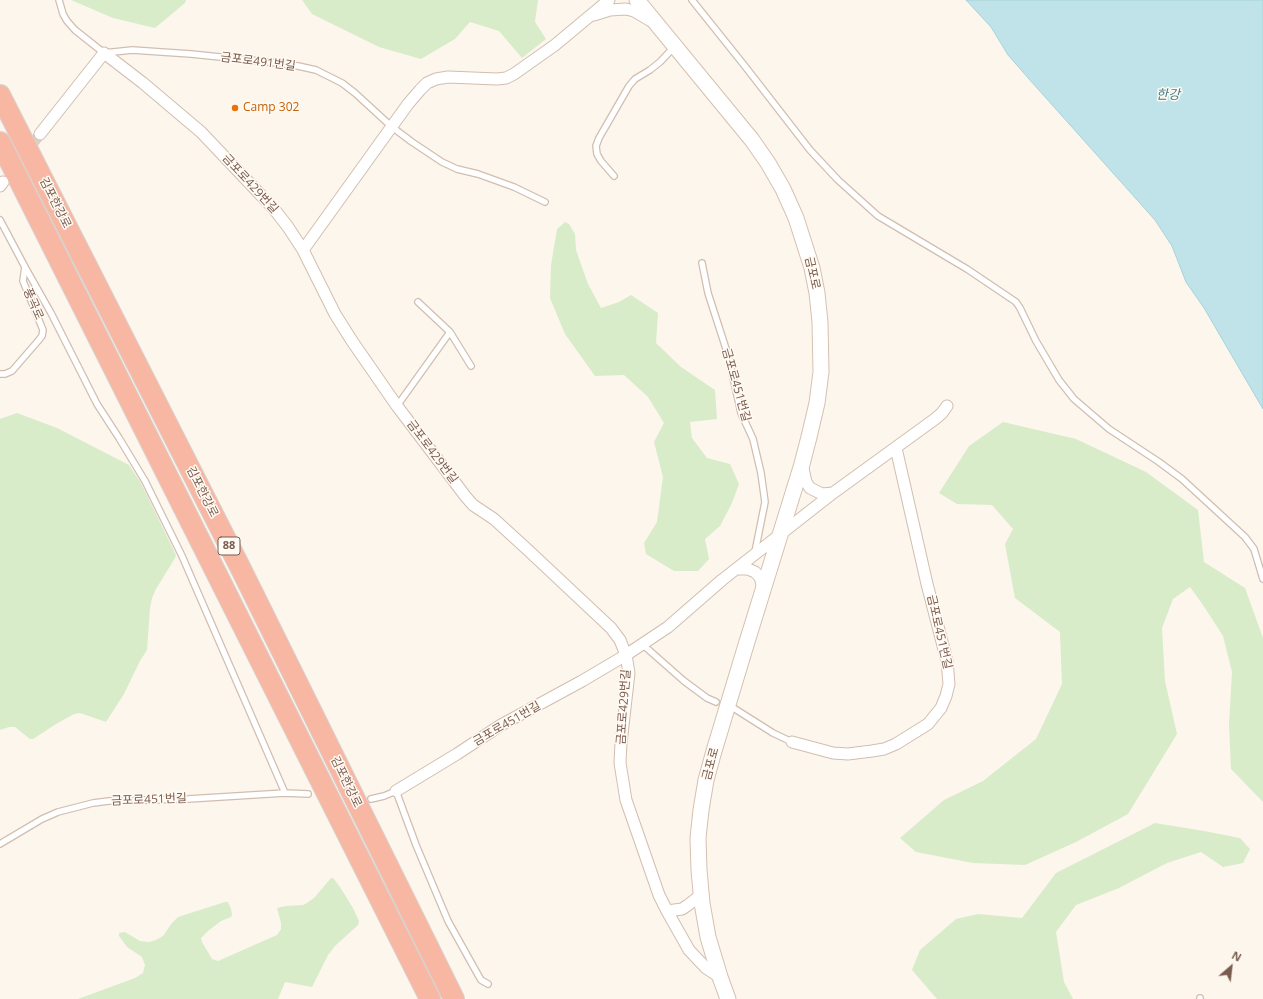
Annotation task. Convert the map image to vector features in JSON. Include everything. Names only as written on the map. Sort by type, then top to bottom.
[{"type":"highway","name":"김포한강로","points":[[0,95],[240,567],[454,999]]},
{"type":"highway","name":"김포한강로","points":[[0,142],[430,999]]},
{"type":"main road","name":"금포로","points":[[637,0],[768,163],[790,204],[804,243],[817,294],[820,322],[821,366],[817,402],[802,464],[706,780],[698,838],[702,894],[708,937],[727,999]]},
{"type":"street","points":[[590,16],[599,0]]},
{"type":"street","points":[[302,250],[392,127],[427,83],[436,79],[448,77],[482,79],[506,78],[524,68],[609,0]]},
{"type":"street","points":[[590,16],[610,10],[626,9],[657,24]]},
{"type":"street","points":[[40,134],[104,53]]},
{"type":"street","name":"금포로429번길","points":[[104,53],[143,83],[201,132],[274,209],[288,227],[302,250],[331,307],[352,341],[397,406],[472,505],[503,527],[611,628],[620,640],[626,655],[629,673],[620,763],[626,800],[659,895],[667,911],[689,950],[706,968],[720,977]]},
{"type":"street","points":[[780,535],[833,493],[935,419],[947,406]]},
{"type":"street","name":"금포로451번길","points":[[792,742],[833,753],[848,754],[872,752],[896,744],[928,724],[941,708],[946,696],[949,684],[947,661],[927,584],[896,448]]},
{"type":"street","points":[[802,464],[806,482],[810,488],[822,494],[833,493]]},
{"type":"street","name":"금포로451번길","points":[[396,791],[501,725],[582,681],[626,655],[668,627],[780,535]]},
{"type":"street","points":[[737,569],[748,569],[755,572],[760,577],[764,589]]},
{"type":"street","points":[[667,911],[682,908],[702,894]]},
{"type":"lane","name":"금포로429번길","points":[[59,0],[63,14],[67,21],[104,53]]},
{"type":"lane","points":[[692,0],[810,150],[838,180],[878,216],[904,233],[967,269],[1016,302],[1036,341],[1059,380],[1074,399],[1109,429],[1159,462],[1182,480],[1245,537],[1254,550],[1263,579]]},
{"type":"lane","points":[[614,176],[601,161],[597,154],[596,146],[629,86],[635,79],[660,62],[675,46]]},
{"type":"lane","name":"금포로491번길","points":[[104,53],[132,50],[191,54],[269,62],[316,70],[342,83],[392,127],[412,142],[450,166],[489,177],[545,202]]},
{"type":"lane","name":"풍곡로","points":[[0,220],[25,267],[23,281],[43,330],[42,336],[12,371],[5,374],[0,374]]},
{"type":"lane","name":"금포로451번길","points":[[702,263],[708,293],[728,355],[741,413],[753,439],[761,473],[765,502],[755,555]]},
{"type":"lane","points":[[25,267],[51,313],[97,404],[120,438],[145,481],[182,556],[285,793]]},
{"type":"lane","points":[[418,302],[450,332],[471,366]]},
{"type":"lane","points":[[397,406],[450,332]]},
{"type":"lane","points":[[642,644],[684,681],[707,698],[716,702]]},
{"type":"lane","name":"금포로451번길","points":[[735,709],[773,733],[792,742]]},
{"type":"lane","points":[[396,791],[416,845],[448,921],[481,980],[488,984]]},
{"type":"lane","name":"금포로451번길","points":[[371,799],[396,791]]},
{"type":"lane","name":"금포로451번길","points":[[0,844],[42,819],[58,812],[93,803],[285,793],[308,794]]},
{"type":"green space","points":[[71,0],[186,0],[185,3],[155,28],[113,18]]},
{"type":"green space","points":[[302,0],[538,0],[535,22],[546,39],[522,58],[499,31],[470,22],[455,39],[421,59],[379,47],[312,14]]},
{"type":"green space","points":[[565,222],[569,224],[575,234],[576,250],[588,284],[601,308],[619,302],[631,295],[658,313],[656,343],[681,367],[715,390],[717,419],[690,422],[692,438],[707,458],[730,464],[739,484],[732,503],[720,526],[705,539],[709,559],[698,571],[674,571],[646,554],[644,543],[657,522],[663,477],[654,442],[664,423],[648,397],[624,375],[595,376],[565,334],[550,298],[551,265],[557,229]]},
{"type":"green space","points":[[17,413],[57,428],[129,465],[141,483],[176,555],[152,598],[147,650],[124,694],[106,722],[80,713],[74,714],[33,739],[30,739],[15,727],[0,730],[0,419]]},
{"type":"green space","points":[[1003,422],[1076,439],[1146,472],[1198,510],[1204,562],[1245,588],[1263,638],[1263,802],[1231,769],[1229,724],[1232,672],[1223,636],[1190,587],[1173,599],[1162,628],[1165,681],[1177,734],[1128,814],[1076,842],[1025,865],[973,863],[916,852],[900,838],[944,800],[983,781],[1036,739],[1062,684],[1060,632],[1015,598],[1005,544],[1013,529],[992,505],[957,504],[939,493],[969,446]]},
{"type":"green space","points":[[1155,823],[1240,838],[1250,849],[1243,863],[1223,867],[1201,852],[1167,863],[1119,888],[1076,905],[1056,932],[1064,982],[1073,999],[937,999],[912,970],[920,950],[956,919],[978,914],[1022,918],[1056,873]]},
{"type":"green space","points":[[331,878],[333,878],[340,887],[359,921],[358,925],[335,946],[328,955],[312,987],[285,982],[278,999],[78,999],[135,978],[143,973],[145,965],[142,957],[127,947],[119,936],[119,933],[125,932],[140,941],[149,942],[163,936],[178,917],[228,902],[231,909],[231,917],[221,921],[201,938],[212,959],[218,961],[277,935],[281,929],[281,923],[277,908],[303,905],[307,903],[314,898]]},
{"type":"water","name":"한강","points":[[966,0],[1263,0],[1263,409],[1204,308],[1186,282],[1172,246],[1155,220],[1008,55],[991,27]]},
{"type":"tunnel","points":[[11,172],[40,134]]},
{"type":"place","name":"Camp 302","points":[[235,108]]}]
